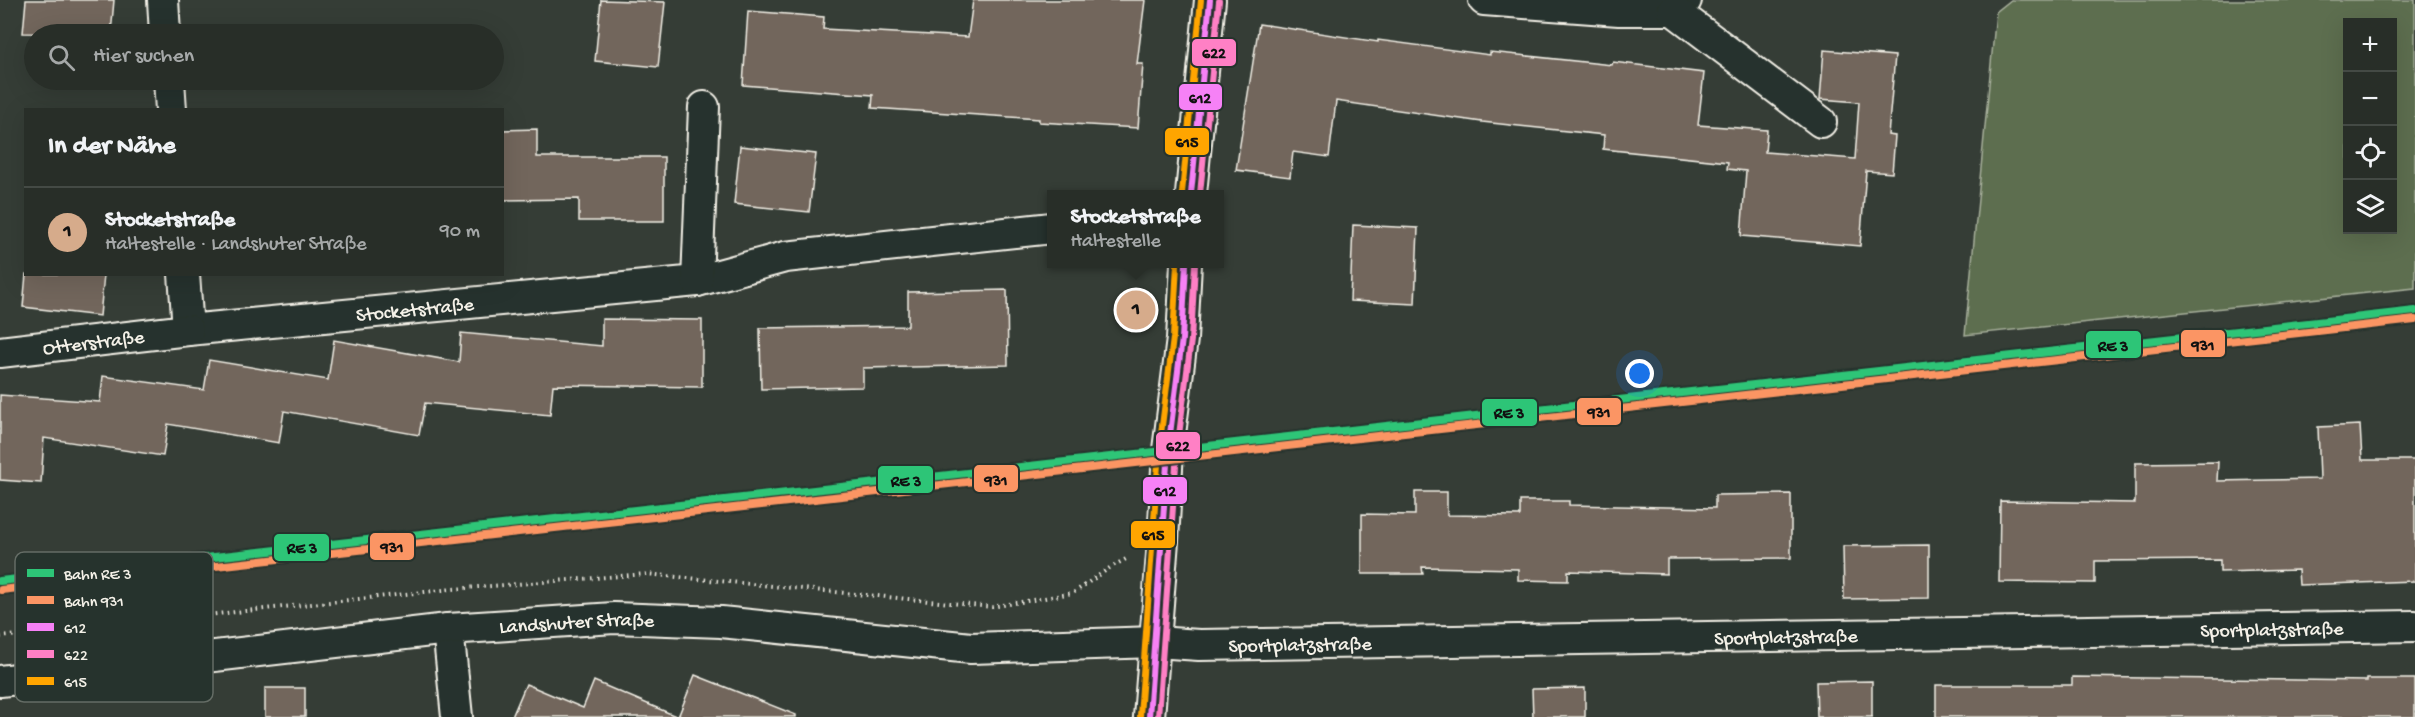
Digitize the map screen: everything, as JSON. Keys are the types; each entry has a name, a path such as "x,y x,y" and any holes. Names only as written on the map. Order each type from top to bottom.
{"street":[{"path":"163,0 164,24"},
{"path":"1191,190 1210,0"},
{"path":"1484,0 1618,10 1680,5 1821,122"},
{"path":"170,90 171,108"},
{"path":"697,281 704,107"},
{"name":"Stocketstraße","path":"188,330 697,281 785,257 1047,229"},
{"path":"1149,717 1168,450 1182,339 1186,268"},
{"path":"184,276 188,330"},
{"name":"Otterstraße","path":"0,352 188,330"},
{"name":"Landshuter Straße","path":"213,656 448,629 614,618 721,622 970,648 1156,642"},
{"name":"Sportplatzstraße","path":"1156,642 1199,645 2415,626"},
{"path":"448,629 457,717"},
{"name":"Landshuter Straße","path":"0,681 15,679"}],"green space":[{"path":"2011,0 2415,0 2415,288 1965,335 1996,12"}],"building":[{"path":"26,0 114,0 112,24 24,24 23,33"},
{"path":"601,0 665,2 658,67 595,61"},
{"path":"973,0 1145,0 1137,64 1143,64 1138,128 872,108 873,95 743,85 748,11 824,17 823,29 968,37"},
{"path":"1259,24 1378,42 1378,40 1490,55 1490,52 1612,65 1613,62 1704,73 1698,125 1767,130 1765,152 1855,159 1859,102 1820,99 1824,50 1895,56 1888,135 1895,136 1892,173 1866,171 1860,246 1741,236 1746,171 1727,169 1728,162 1603,149 1604,135 1482,122 1336,101 1329,157 1293,152 1290,177 1236,170"},
{"path":"537,129 537,157 664,157 664,221 579,221 579,199 504,200 504,130"},
{"path":"740,146 816,154 809,212 734,204"},
{"path":"1353,225 1418,228 1415,304 1350,301"},
{"path":"26,276 104,276 100,316 23,307"},
{"path":"1007,290 1008,365 863,368 863,387 761,389 760,328 908,326 908,292"},
{"path":"602,319 702,320 702,387 553,385 550,415 425,403 419,435 284,411 279,443 168,424 163,456 44,438 41,483 0,480 0,395 100,402 103,376 204,390 209,360 328,380 334,340 459,362 461,333 602,346"},
{"path":"2360,425 2362,460 2415,460 2415,581 2299,585 2298,570 2220,572 2220,560 2095,561 2095,583 1999,582 2000,501 2135,503 2135,463 2218,462 2217,481 2320,479 2318,427"},
{"path":"1415,492 1447,492 1447,515 1520,516 1520,501 1569,501 1569,505 1715,508 1715,495 1791,494 1791,558 1667,559 1667,574 1568,571 1568,581 1518,580 1518,569 1422,567 1423,574 1362,574 1362,514 1415,515"},
{"path":"1929,545 1929,598 1844,599 1843,546"},
{"path":"695,675 796,715 796,717 678,717"},
{"path":"2072,677 2367,681 2367,679 2415,679 2415,717 1936,717 1936,685 2072,685"},
{"path":"594,681 678,717 512,717 526,684 583,708"},
{"path":"1872,681 1872,717 1817,717 1816,682"},
{"path":"265,688 305,688 305,717 265,717"},
{"path":"1585,688 1585,717 1533,717 1532,689"}],"transit line":[{"name":"615","path":"1182,190 1201,0"},
{"name":"612","path":"1191,190 1210,0"},
{"name":"622","path":"1200,190 1219,1"},
{"name":"615","path":"1140,716 1159,450 1173,338 1177,268"},
{"name":"612","path":"1149,717 1168,450 1182,339 1186,268"},
{"name":"622","path":"1158,717 1177,451 1191,340 1195,268"},
{"path":"213,557 2415,311"},
{"path":"0,581 15,579"}],"rail line":[{"name":"931","path":"213,566 2415,320"},
{"name":"931","path":"1,590 15,588"}],"place":[{"name":"Stocketstraße","path":"1136,310"}]}
